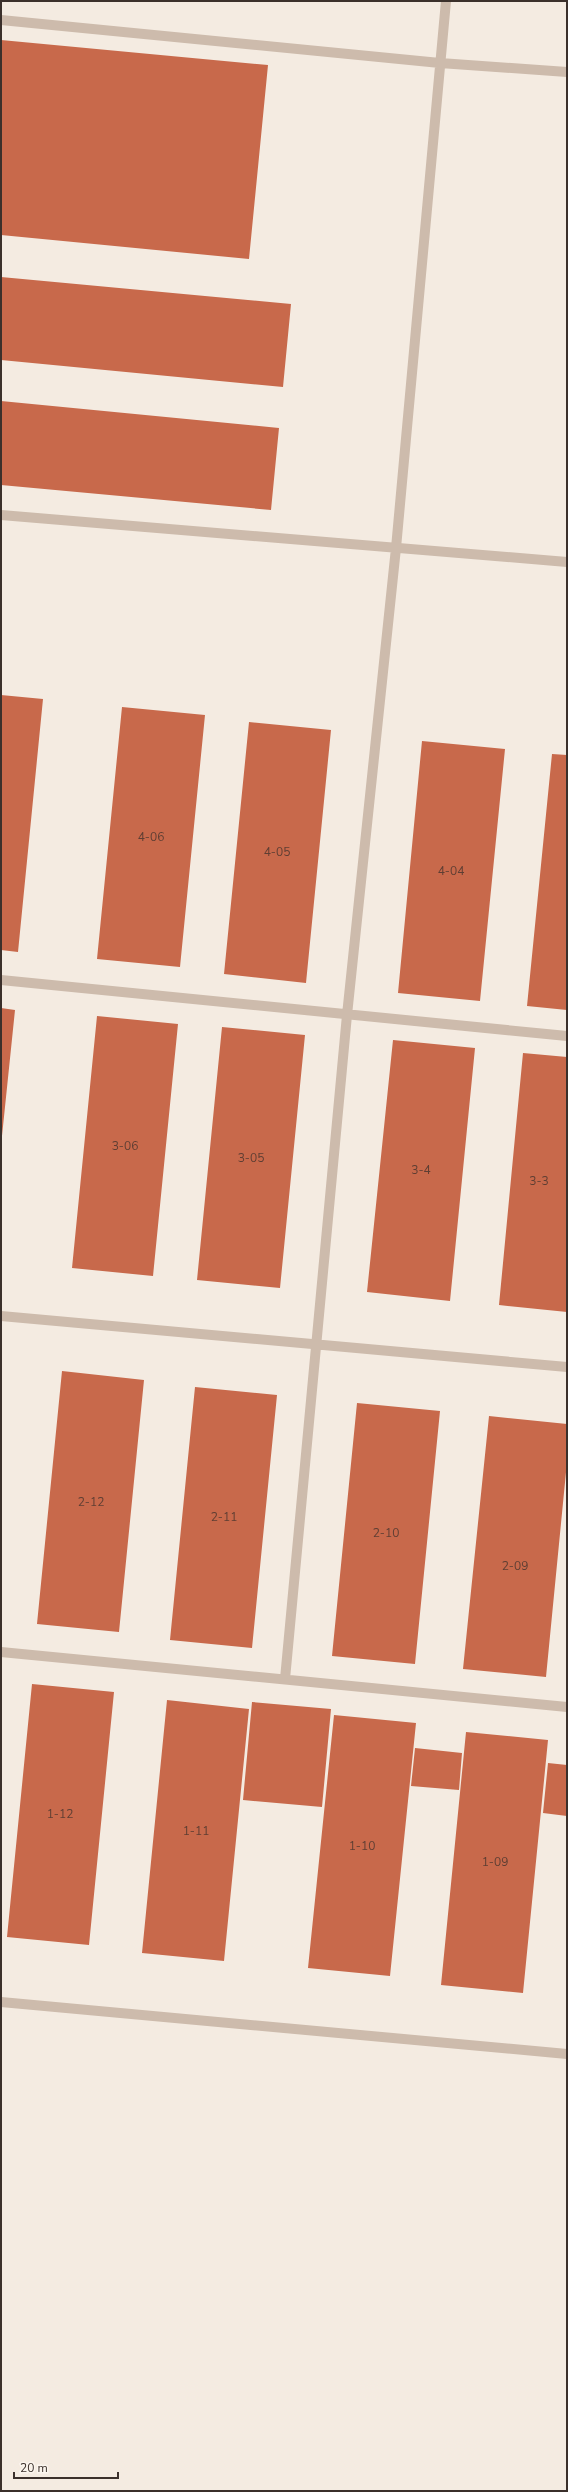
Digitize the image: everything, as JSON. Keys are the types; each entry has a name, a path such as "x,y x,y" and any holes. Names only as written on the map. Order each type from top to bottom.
{"street":[{"path":"284,1679 317,1344 347,1015 396,548 446,1"},
{"path":"1,20 440,63 567,72"},
{"path":"1,516 567,562"},
{"path":"1,980 567,1036"},
{"path":"1,1316 567,1367"},
{"path":"1,1652 567,1707"},
{"path":"1,2002 567,2054"}],"building":[{"path":"1,40 268,65 249,259 1,235"},
{"path":"1,277 291,304 283,387 1,360"},
{"path":"1,401 279,428 271,510 1,485"},
{"path":"1,695 43,699 18,952 1,950"},
{"path":"122,707 205,715 180,967 97,959"},
{"path":"249,722 331,730 306,983 224,974"},
{"path":"422,741 505,749 480,1001 398,993"},
{"path":"552,754 567,755 567,1010 527,1006"},
{"path":"1,1008 15,1010 2,1136 1,1136"},
{"path":"97,1016 178,1024 153,1276 72,1268"},
{"path":"222,1027 305,1035 280,1288 197,1280"},
{"path":"393,1040 475,1048 450,1301 367,1292"},
{"path":"523,1053 567,1057 567,1312 499,1305"},
{"path":"62,1371 144,1380 119,1632 37,1624"},
{"path":"195,1387 277,1395 252,1648 170,1640"},
{"path":"357,1403 440,1411 415,1664 332,1656"},
{"path":"489,1416 567,1424 567,1462 546,1677 463,1669"},
{"path":"32,1684 114,1692 89,1945 7,1937"},
{"path":"167,1700 249,1709 224,1961 142,1953"},
{"path":"252,1702 331,1709 322,1807 243,1800"},
{"path":"334,1715 416,1723 390,1976 308,1968"},
{"path":"466,1732 548,1740 523,1993 441,1985"},
{"path":"415,1748 462,1753 459,1790 411,1786"},
{"path":"548,1763 567,1765 567,1816 543,1813"}]}
